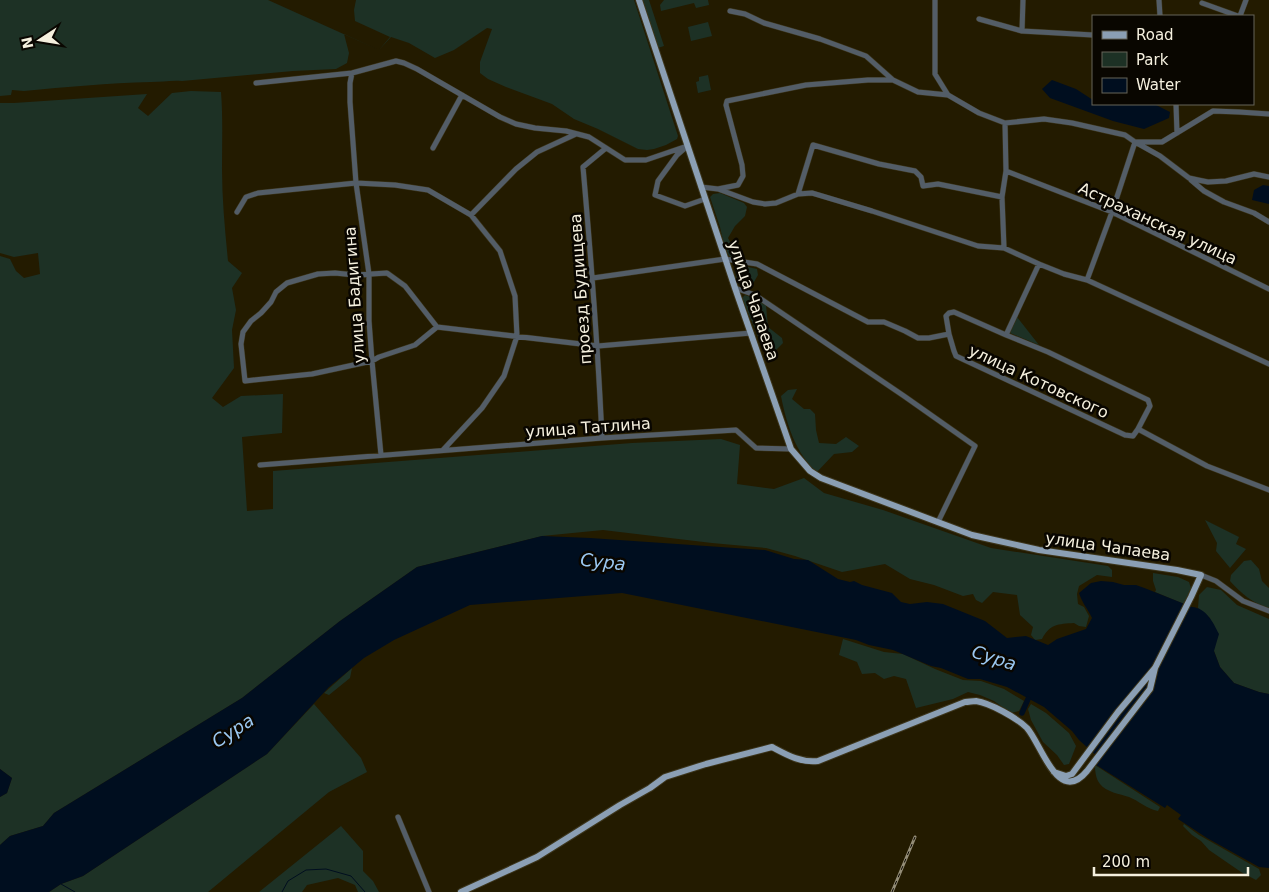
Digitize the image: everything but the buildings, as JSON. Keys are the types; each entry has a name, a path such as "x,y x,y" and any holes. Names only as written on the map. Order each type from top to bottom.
{"main road":[{"name":"улица Чапаева","path":"639,0 734,288 791,449 810,471 821,478 972,535 1039,550 1201,575"},
{"path":"1054,772 1062,776 1072,774 1118,712 1155,668 1201,575"},
{"path":"461,892 537,857 665,777 772,747 802,761 818,761 965,702 974,701 988,704 1024,725 1060,779 1070,782 1078,780 1150,689 1155,668"}],"street":[{"path":"935,0 935,74 948,95"},
{"path":"1022,31 1023,0"},
{"path":"1159,0 1160,15"},
{"path":"1239,15 1246,0"},
{"path":"1202,3 1236,15"},
{"path":"730,11 745,14 764,23 820,39 866,56 893,80 918,92 948,95 979,113 1005,122 1044,119 1072,123 1125,135 1160,156 1204,191 1224,202 1254,213 1269,222"},
{"path":"979,19 1022,31 1092,35"},
{"path":"256,83 352,73 396,60 417,69 500,117 516,124 566,131 590,137 624,160 646,160 687,146"},
{"name":"улица Бадигина","path":"352,73 350,102 356,183 368,274 369,321 381,455"},
{"path":"718,189 738,185 743,176 742,165 726,108 727,101 806,85 893,80"},
{"path":"433,148 462,95"},
{"path":"1176,105 1176,133"},
{"path":"1135,142 1162,142 1213,112 1269,114"},
{"path":"1004,248 1002,197 1006,171 1005,122"},
{"path":"471,215 516,169 537,152 576,134"},
{"path":"1087,280 1135,142"},
{"path":"798,194 813,145 879,164 915,171 921,177 923,186 938,184 1002,197"},
{"path":"687,146 677,155 658,181 655,195 685,206 705,199"},
{"name":"проезд Будищева","path":"602,438 598,346 583,168 606,148"},
{"name":"Астраханская улица","path":"1006,171 1112,212 1269,290"},
{"path":"1189,178 1208,182 1254,174 1269,177"},
{"path":"237,212 246,197 258,193 356,183 395,185 428,190 471,215 500,252 515,296 517,336 504,376 482,408 443,450"},
{"path":"701,187 718,189 753,202 764,204 776,203 798,194 812,194 872,211 978,246 1004,248 1064,274 1087,280 1269,364"},
{"path":"593,278 725,259 757,264 868,322 884,322 918,338 950,334 946,316 954,312 1048,352 1148,400 1150,406 1138,429 1207,466 1269,490"},
{"path":"1006,335 1039,264"},
{"path":"437,326 415,345 372,361 312,374 245,381 241,344 243,332 247,326 271,302 276,292 287,283 318,274 387,273 405,286 437,326 598,346 751,333"},
{"path":"734,288 755,295 975,446 938,522"},
{"name":"улица Котовского","path":"950,334 956,356 1125,435 1133,436 1138,429"},
{"name":"улица Татлина","path":"260,465 602,438 736,430 756,448 791,449"},
{"name":"улица Чапаева","path":"1201,575 1216,582 1243,601 1269,611"},
{"path":"398,817 429,892"}],"green space":[{"path":"0,0 268,0 344,34 349,53 347,63 336,69 182,81 103,84 24,91 12,90 11,95 0,96"},
{"path":"356,0 634,0 678,136 677,139 666,145 654,149 638,149 574,119 552,104 488,79 480,73 480,62 492,29 487,28 454,50 435,58 409,43 391,37 379,50 390,37 355,21 354,10"},
{"path":"642,0 649,0 664,46 658,48"},
{"path":"664,0 708,0 709,5 696,8 694,3 661,11 660,5"},
{"path":"708,22 712,36 691,41 688,27"},
{"path":"708,75 711,90 698,93 696,82 699,81 699,77"},
{"path":"191,91 221,92 222,169 228,261 242,273 232,288 236,310 232,330 234,368 212,398 223,407 241,396 283,394 282,433 242,437 247,511 273,509 273,471 632,443 721,439 740,445 737,484 774,489 804,478 824,493 883,510 991,548 1108,566 1112,570 1112,577 1097,575 1079,586 1077,594 1078,604 1084,607 1089,616 1086,627 1074,623 1059,625 1048,630 1042,639 1035,640 1031,635 1033,627 1020,615 1017,595 993,592 982,603 976,600 973,594 963,596 934,585 910,579 885,564 842,572 766,548 603,530 542,536 417,567 340,621 242,698 54,813 43,826 10,836 0,845 0,797 7,793 12,778 0,769 0,256 10,259 16,271 24,278 40,274 38,253 14,257 0,253 0,103 147,94 138,108 148,116 172,93"},
{"path":"720,193 744,203 747,207 745,216 735,226 728,238 734,249 740,254 736,258 729,256 724,245 710,197 713,194"},
{"path":"739,265 757,269 758,275 751,287 743,285 737,280 735,269"},
{"path":"745,295 766,305 768,327 782,338 783,343 771,355 766,353 760,342 742,298"},
{"path":"1017,317 1039,345 1010,333"},
{"path":"797,389 792,399 804,409 810,409 815,414 819,443 836,444 846,437 859,446 852,452 834,454 817,472 803,457 789,427 783,406 781,396 788,390"},
{"path":"1205,520 1239,537 1236,544 1246,549 1230,568 1216,551 1217,543"},
{"path":"1251,560 1259,569 1262,581 1269,588 1269,608 1248,598 1230,581 1231,575 1244,561"},
{"path":"1153,573 1178,577 1189,582 1191,588 1184,604 1155,592"},
{"path":"1207,587 1221,590 1237,605 1269,619 1269,694 1234,683 1220,667 1214,651 1210,618 1198,608 1199,595"},
{"path":"843,639 884,652 903,654 963,680 981,681 1004,689 1024,701 1019,711 1011,713 994,701 968,692 953,699 916,708 906,679 894,676 884,679 875,673 862,674 857,662 839,655"},
{"path":"352,668 350,678 329,695 324,693"},
{"path":"314,704 361,758 367,772 329,792 208,892 49,892 61,884 83,876 267,754"},
{"path":"1031,704 1046,713 1069,733 1076,746 1069,764 1064,765 1057,755 1043,742 1031,720 1028,709"},
{"path":"1095,765 1160,807 1158,811 1103,787 1097,778"},
{"path":"1184,824 1199,835 1259,869 1261,875 1256,880 1241,872 1209,850 1183,826"},
{"path":"341,826 363,851 363,871 373,881 379,892 358,892 355,885 338,878 307,885 302,892 259,892"}],"water":[{"path":"1052,80 1076,89 1092,99 1092,105 1156,105 1170,112 1169,118 1144,129 1113,121 1050,98 1042,89"},
{"path":"1263,185 1269,186 1269,204 1252,200 1254,190"},
{"name":"Сура","path":"542,536 765,550 794,559 808,560 838,579 854,581 892,593 901,602 910,604 927,602 943,604 985,621 1007,638 1026,636 1048,645 1057,639 1086,629 1092,618 1079,593 1091,583 1101,581 1136,585 1197,608 1208,616 1219,634 1214,651 1220,667 1234,683 1269,694 1269,868 1259,867 1207,838 1178,819 1181,815 1167,805 1165,808 1093,763 1098,757 1072,731 1044,707 1007,687 980,679 968,679 893,650 856,640 622,593 470,605 394,640 364,658 329,687 267,754 83,876 61,884 49,892 0,892 0,845 10,836 43,826 54,813 242,698 340,621 417,567"},
{"path":"0,769 12,778 7,793 0,797"}],"waterway":[{"path":"1022,713 1028,699"},
{"path":"282,892 288,881 306,870 326,869 351,876 365,892"},
{"path":"61,884 75,892"}],"railway":[{"path":"892,892 915,837"}]}
